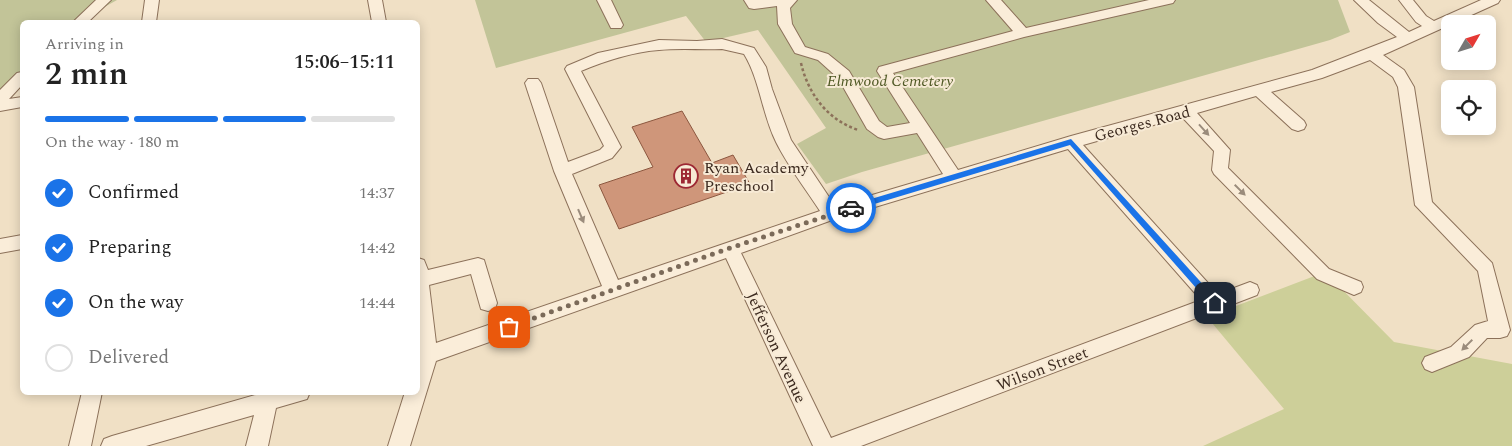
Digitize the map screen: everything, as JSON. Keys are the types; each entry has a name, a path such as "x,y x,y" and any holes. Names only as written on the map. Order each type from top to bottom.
{"street":[{"path":"82,20 104,0"},
{"path":"150,20 152,0"},
{"path":"375,0 379,20"},
{"path":"604,0 616,25"},
{"path":"751,0 754,6 786,0"},
{"path":"790,0 783,7 785,24 800,50 823,57 844,76 873,125 884,133 922,127"},
{"path":"993,0 1023,33"},
{"path":"953,176 884,71 1023,33 1168,0"},
{"path":"1361,0 1382,20 1411,37"},
{"path":"1406,0 1421,20 1433,27"},
{"name":"Georges Road","path":"422,357 832,214 953,176 1317,74 1372,54 1493,0"},
{"path":"562,171 606,154 613,147 572,69 603,56 659,44 697,46 722,44 749,51 759,67 764,89 783,141 832,214"},
{"path":"1372,54 1399,74 1406,86 1424,206 1486,268 1500,330 1486,328 1476,334 1465,349 1432,363"},
{"path":"3,92 20,79"},
{"path":"533,83 550,128 562,171 613,290"},
{"path":"1259,90 1298,126"},
{"path":"0,106 20,102"},
{"path":"1186,111 1222,150 1220,170 1323,274 1354,287"},
{"path":"1071,142 1215,303"},
{"path":"0,246 20,242"},
{"name":"Jefferson Avenue","path":"730,248 824,446"},
{"path":"420,273 478,265 488,302"},
{"name":"Wilson Street","path":"835,446 1250,290"},
{"path":"420,315 422,357 420,371"},
{"path":"80,446 91,395"},
{"path":"112,446 290,395"},
{"path":"399,446 414,395"},
{"path":"257,446 267,402"},
{"path":"170,446 181,427"}],"path":[{"path":"800,50 802,72 818,100 839,123 863,132 884,133"}],"green space":[{"path":"0,0 117,0 92,14 86,20 20,20 20,88 0,109"},
{"name":"Elmwood Cemetery","path":"475,0 1338,0 1350,32 1330,40 862,172 826,184 797,144 826,128 758,30 706,42 686,16 496,68"},
{"path":"1325,272 1394,342 1512,364 1512,446 1203,446 1284,409 1207,317"}],"building":[{"name":"Ryan Academy Preschool","path":"682,111 712,163 733,155 750,184 619,229 599,185 653,167 632,127"}],"way so far":[{"path":"509,327 730,248 851,208"}],"place":[{"name":"Ryan Academy Preschool","path":"686,176"}],"route":[{"path":"851,208 1071,142 1215,303"}]}
